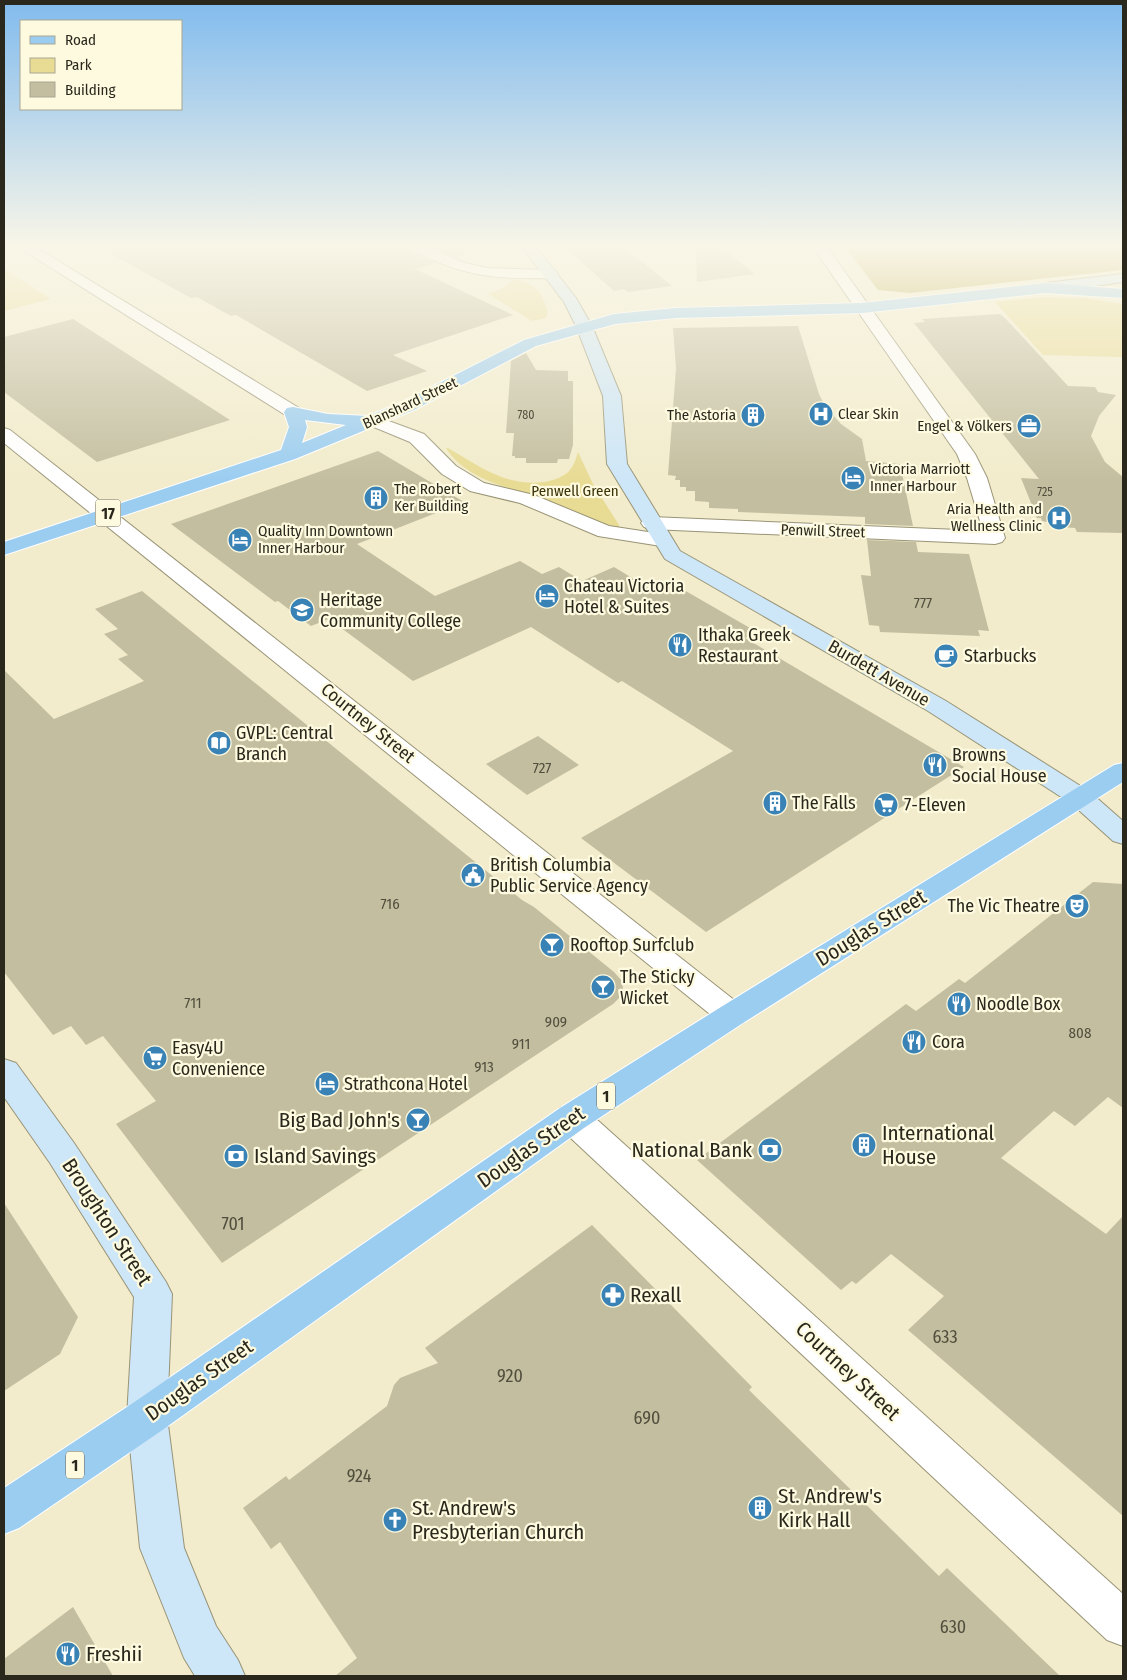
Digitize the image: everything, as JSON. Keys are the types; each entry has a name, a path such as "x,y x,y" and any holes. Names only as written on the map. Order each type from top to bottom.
{"main road":[{"name":"Blanshard Street","path":"4,549 212,478 288,455 376,421 530,344 587,325"},
{"path":"293,412 328,420 376,421"},
{"path":"288,455 298,427 293,412"},
{"name":"Douglas Street","path":"4,1513 146,1417 572,1118 732,1015 1123,771"}],"street":[{"path":"152,325 293,412"},
{"name":"Penwill Street","path":"662,539 995,538 977,478 966,454 874,325"},
{"path":"584,326 612,396 617,464 662,539"},
{"name":"Burdett Avenue","path":"376,421 417,438 449,470 477,487 527,500 605,532 662,539 937,706 1081,798 1123,835"},
{"name":"Courtney Street","path":"4,434 514,838 732,1015"},
{"name":"Broughton Street","path":"4,1072 62,1153 154,1294 146,1417 162,1548 200,1642 222,1676"},
{"name":"Courtney Street","path":"572,1118 1123,1624"}],"green space":[{"path":"1016,325 1123,325 1123,357 1043,355"},
{"name":"Penwell Green","path":"446,448 494,474 531,483 545,482 565,475 573,466 578,452 593,484 619,525 619,529 615,530 554,503 480,477 455,460"}],"building":[{"path":"48,325 83,325 230,420 97,462 4,392 4,337"},
{"path":"254,325 482,325 393,355 427,371 367,391"},
{"path":"916,325 1012,325 1068,386 1095,387 1098,392 1116,395 1099,416 1091,436 1105,462 1123,477 1123,533 1077,532 1075,528 1049,526 1041,518 1037,518 1021,478 1039,479"},
{"path":"798,326 819,394 825,406 841,424 862,439 866,461 900,464 913,526 865,524 865,517 738,512 738,509 709,508 709,502 695,501 695,491 686,491 686,487 680,487 680,480 675,480 676,476 668,475 676,368 673,328"},
{"path":"526,353 536,370 568,371 568,381 573,381 573,445 569,459 558,459 557,463 526,463 526,458 515,458 515,456 512,456 514,433 506,433 511,361"},
{"path":"378,451 464,502 357,544 435,596 520,561 542,574 559,567 582,581 614,567 652,590 670,582 757,632 745,638 964,767 706,932 581,838 733,751 622,681 618,683 531,627 413,681 329,619 311,626 278,601 275,602 171,524"},
{"path":"867,540 916,542 918,552 969,554 989,631 978,630 980,636 880,632 879,626 869,625 861,575 871,576"},
{"path":"142,591 522,900 534,907 614,972 621,980 623,988 620,997 613,1004 222,1263 116,1124 156,1101 103,1036 86,1045 71,1026 53,1035 4,972 4,670 54,719 144,681 118,659 128,655 104,634 118,629 95,609"},
{"path":"538,736 579,765 527,795 486,764"},
{"path":"1093,882 1123,884 1123,1108 1108,1097 1075,1126 1054,1111 1001,1158 1106,1234 1123,1216 1123,1516 908,1330 944,1296 891,1254 856,1284 852,1281 841,1290 697,1160 906,1004 916,1011 959,979 965,983"},
{"path":"4,1203 78,1317 60,1354 4,1391"},
{"path":"592,1225 752,1387 749,1390 939,1576 947,1568 1060,1676 335,1676 357,1658 280,1542 271,1549 243,1508 286,1476 289,1480 387,1406 394,1385 400,1378 438,1363 425,1348"},
{"path":"73,1607 113,1676 4,1676 4,1659"}],"place":[{"name":"Clear Skin","path":"821,414"},
{"name":"The Astoria","path":"753,415"},
{"name":"Engel & Völkers","path":"1029,426"},
{"name":"Victoria Marriott Inner Harbour","path":"853,478"},
{"name":"The Robert Ker Building","path":"376,498"},
{"name":"Aria Health and Wellness Clinic","path":"1059,518"},
{"name":"Quality Inn Downtown Inner Harbour","path":"240,540"},
{"name":"Chateau Victoria Hotel & Suites","path":"547,596"},
{"name":"Heritage Community College","path":"302,610"},
{"name":"Ithaka Greek Restaurant","path":"680,645"},
{"name":"Starbucks","path":"946,656"},
{"name":"GVPL: Central Branch","path":"219,743"},
{"name":"Browns Social House","path":"935,765"},
{"name":"The Falls","path":"775,803"},
{"name":"7-Eleven","path":"886,805"},
{"name":"British Columbia Public Service Agency","path":"473,875"},
{"name":"The Vic Theatre","path":"1077,906"},
{"name":"Rooftop Surfclub","path":"552,945"},
{"name":"The Sticky Wicket","path":"603,987"},
{"name":"Noodle Box","path":"959,1004"},
{"name":"Cora","path":"914,1042"},
{"name":"Easy4U Convenience","path":"155,1058"},
{"name":"Strathcona Hotel","path":"327,1084"},
{"name":"Big Bad John's","path":"418,1120"},
{"name":"International House","path":"864,1145"},
{"name":"National Bank","path":"770,1150"},
{"name":"Island Savings","path":"236,1156"},
{"name":"Rexall","path":"613,1295"},
{"name":"St. Andrew's Kirk Hall","path":"760,1508"},
{"name":"St. Andrew's Presbyterian Church","path":"395,1520"},
{"name":"Freshii","path":"68,1654"}]}
